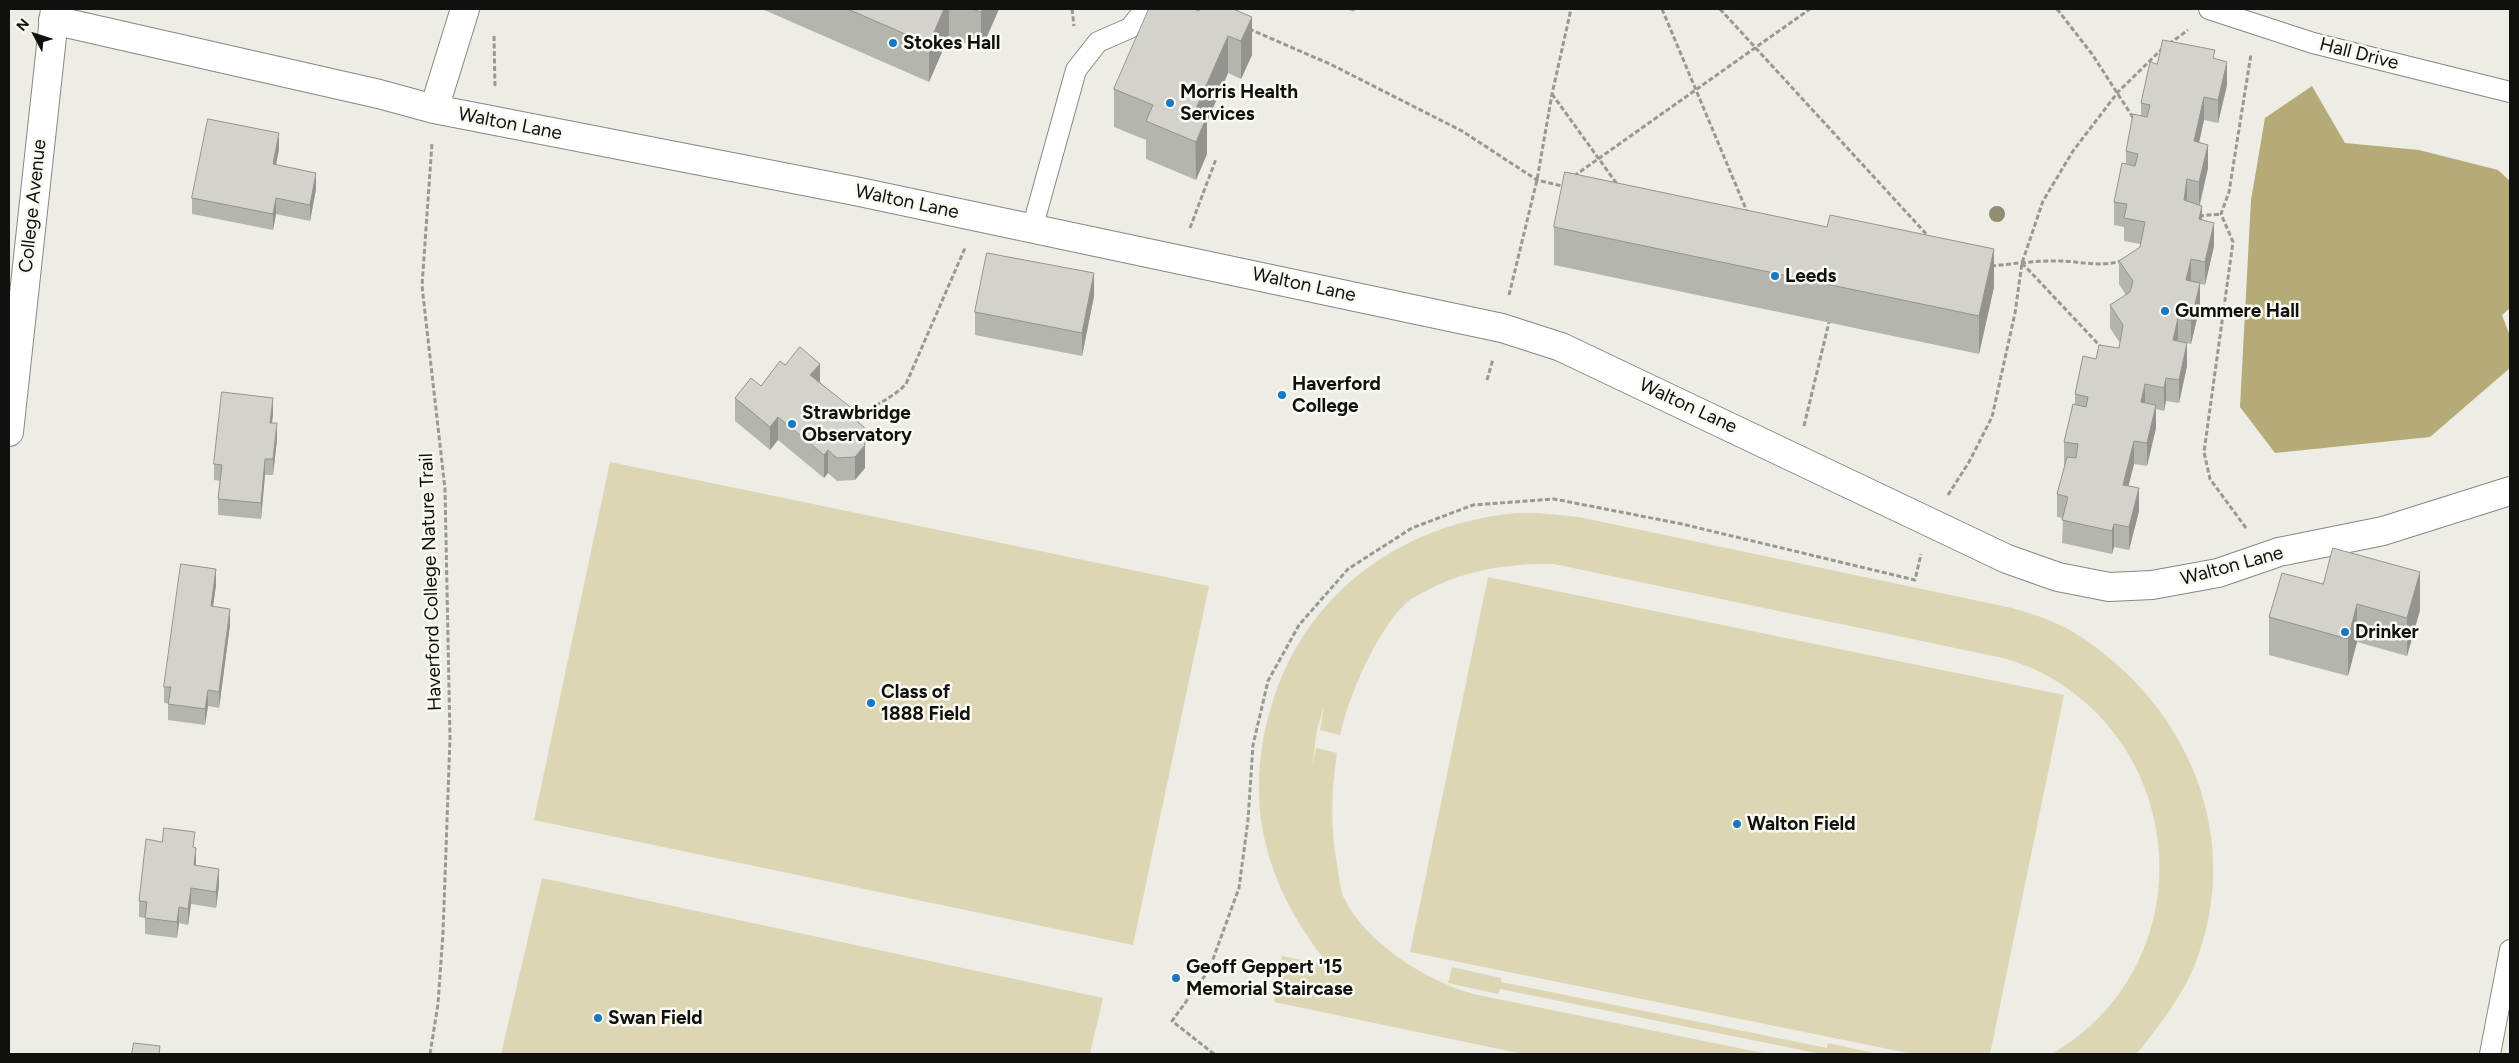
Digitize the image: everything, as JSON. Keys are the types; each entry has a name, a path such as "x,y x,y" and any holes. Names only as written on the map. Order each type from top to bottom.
{"street":[{"path":"434,109 465,9"},
{"name":"Walton Lane","path":"54,14 434,109 855,190 1502,328 1561,346 2007,559 2058,577 2109,587 2152,585 2218,573 2279,552 2383,531 2510,491"},
{"name":"College Avenue","path":"9,432 54,14"}],"lane":[{"path":"1032,229 1076,70 1098,42 1130,28 1145,9"},
{"name":"Hall Drive","path":"2212,10 2313,43 2510,92"},
{"path":"2490,1054 2510,950"}],"path":[{"path":"1487,380 1502,328 1538,180 1552,94 1570,9"},
{"path":"1662,9 1750,220"},
{"path":"1720,9 1933,242"},
{"path":"1562,186 1598,158 1810,9"},
{"path":"2057,9 2092,54 2137,124"},
{"path":"1944,502 1970,462 1992,417 2016,313 2022,263 2043,201 2073,151 2118,92 2156,53 2212,10"},
{"path":"2250,534 2210,479 2204,452 2233,242 2221,214 2228,192 2255,24"},
{"path":"488,119 496,80 493,27"},
{"path":"1248,28 1330,64 1462,131 1538,180 1572,188"},
{"path":"1552,94 1619,188"},
{"name":"Haverford College Nature Trail","path":"430,1054 438,1004 443,933 450,738 445,489 422,286 434,109"},
{"path":"1178,259 1216,159"},
{"path":"2194,216 2221,214"},
{"path":"852,424 866,411 896,395 906,384 972,232 976,217"},
{"path":"1986,267 2054,261 2081,265 2114,263 2129,258"},
{"path":"2022,263 2103,350"},
{"path":"1510,293 1519,297"},
{"path":"1802,434 1829,322"},
{"path":"1214,1054 1172,1021 1209,970 1239,888 1248,820 1253,745 1268,681 1299,625 1348,569 1412,528 1473,504 1554,499 1682,524 1915,580 1922,552"}],"shaded area":[{"path":"2312,86 2345,143 2419,150 2498,170 2510,181 2510,308 2502,315 2510,336 2510,368 2430,437 2275,453 2240,407 2251,200 2265,118"},
{"name":"Class of 1888 Field","path":"610,462 1209,586 1133,945 534,820"},
{"path":"1516,513 1579,517 2012,608 2039,616 2066,628 2079,635 2115,663 2145,693 2170,726 2189,762 2204,800 2212,839 2213,880 2208,921 2196,962 2178,997 2139,1051 2136,1054 2052,1054 2101,1016 2135,969 2154,916 2160,861 2151,806 2128,754 2092,709 2042,673 2003,658 1554,564 1520,565 1469,573 1437,585 1412,599 1395,615 1374,647 1357,683 1340,735 1320,730 1324,706 1317,729 1312,769 1316,748 1337,753 1333,783 1333,826 1335,855 1343,896 1353,913 1381,944 1417,969 1455,988 1473,994 1768,1054 1523,1054 1274,1002 1282,956 1330,966 1317,950 1285,898 1270,860 1261,820 1259,776 1262,747 1272,704 1288,664 1308,628 1334,597 1364,571 1398,549 1435,532 1474,520"},
{"name":"Walton Field","path":"1488,577 2064,695 1990,1054 1913,1054 1410,952"},
{"path":"542,878 1103,998 1090,1054 501,1054"},
{"path":"1452,967 1501,978 1501,982 1827,1048 1828,1043 1878,1054 1821,1054 1500,989 1498,994 1448,983"}],"building":[{"path":"848,9 944,9 929,44"},
{"path":"1149,9 1194,9 1199,11 1200,9 1233,9 1252,17 1241,41 1228,36 1195,111 1207,116 1196,142 1146,121 1153,105 1114,89"},
{"name":"Gummere Hall","path":"2163,40 2215,50 2213,58 2227,62 2218,100 2204,97 2194,141 2208,145 2199,182 2187,179 2184,200 2202,206 2199,219 2214,223 2205,262 2191,259 2186,280 2200,283 2191,321 2178,318 2173,340 2187,343 2179,380 2166,378 2164,388 2145,384 2141,402 2156,405 2147,443 2134,441 2123,485 2139,488 2129,527 2114,524 2112,531 2062,520 2068,497 2057,494 2067,457 2076,458 2078,444 2064,442 2073,404 2086,407 2088,397 2075,394 2083,356 2096,359 2099,345 2119,348 2123,325 2110,305 2130,292 2133,281 2119,261 2140,247 2145,222 2124,218 2127,204 2114,202 2122,163 2135,166 2138,154 2126,151 2133,114 2147,117 2150,105 2141,103 2150,62 2157,64"},
{"path":"208,119 279,133 273,164 316,173 310,205 276,198 273,214 192,198"},
{"path":"1565,172 1827,227 1830,215 1994,249 1979,316 1554,227"},
{"path":"987,253 1094,273 1082,333 975,312"},
{"path":"800,347 820,364 810,375 859,414 854,419 864,427 865,445 855,457 837,458 828,450 824,455 778,417 770,427 735,398 751,378 761,386 780,361 785,365"},
{"path":"222,392 273,398 270,423 277,423 273,459 265,459 261,503 218,499 222,465 214,464"},
{"path":"2333,548 2420,572 2407,618 2357,604 2348,639 2269,617 2282,573 2323,584"},
{"path":"181,564 216,569 211,606 230,609 219,692 208,690 205,709 168,704 171,687 164,687"},
{"path":"164,828 195,832 193,847 196,848 194,865 219,869 216,892 191,888 188,909 179,907 177,922 145,918 147,902 139,901 146,839 162,842"},
{"path":"134,1043 160,1046 159,1054 132,1054"}],"place":[{"name":"Stokes Hall","path":"893,43"},
{"name":"Morris Health Services","path":"1170,103"},
{"name":"Leeds","path":"1775,276"},
{"name":"Gummere Hall","path":"2165,311"},
{"name":"Haverford College","path":"1282,395"},
{"name":"Strawbridge Observatory","path":"792,424"},
{"name":"Drinker","path":"2345,632"},
{"name":"Class of 1888 Field","path":"871,703"},
{"name":"Walton Field","path":"1737,824"},
{"name":"Geoff Geppert '15 Memorial Staircase","path":"1176,978"},
{"name":"Swan Field","path":"598,1018"}]}
